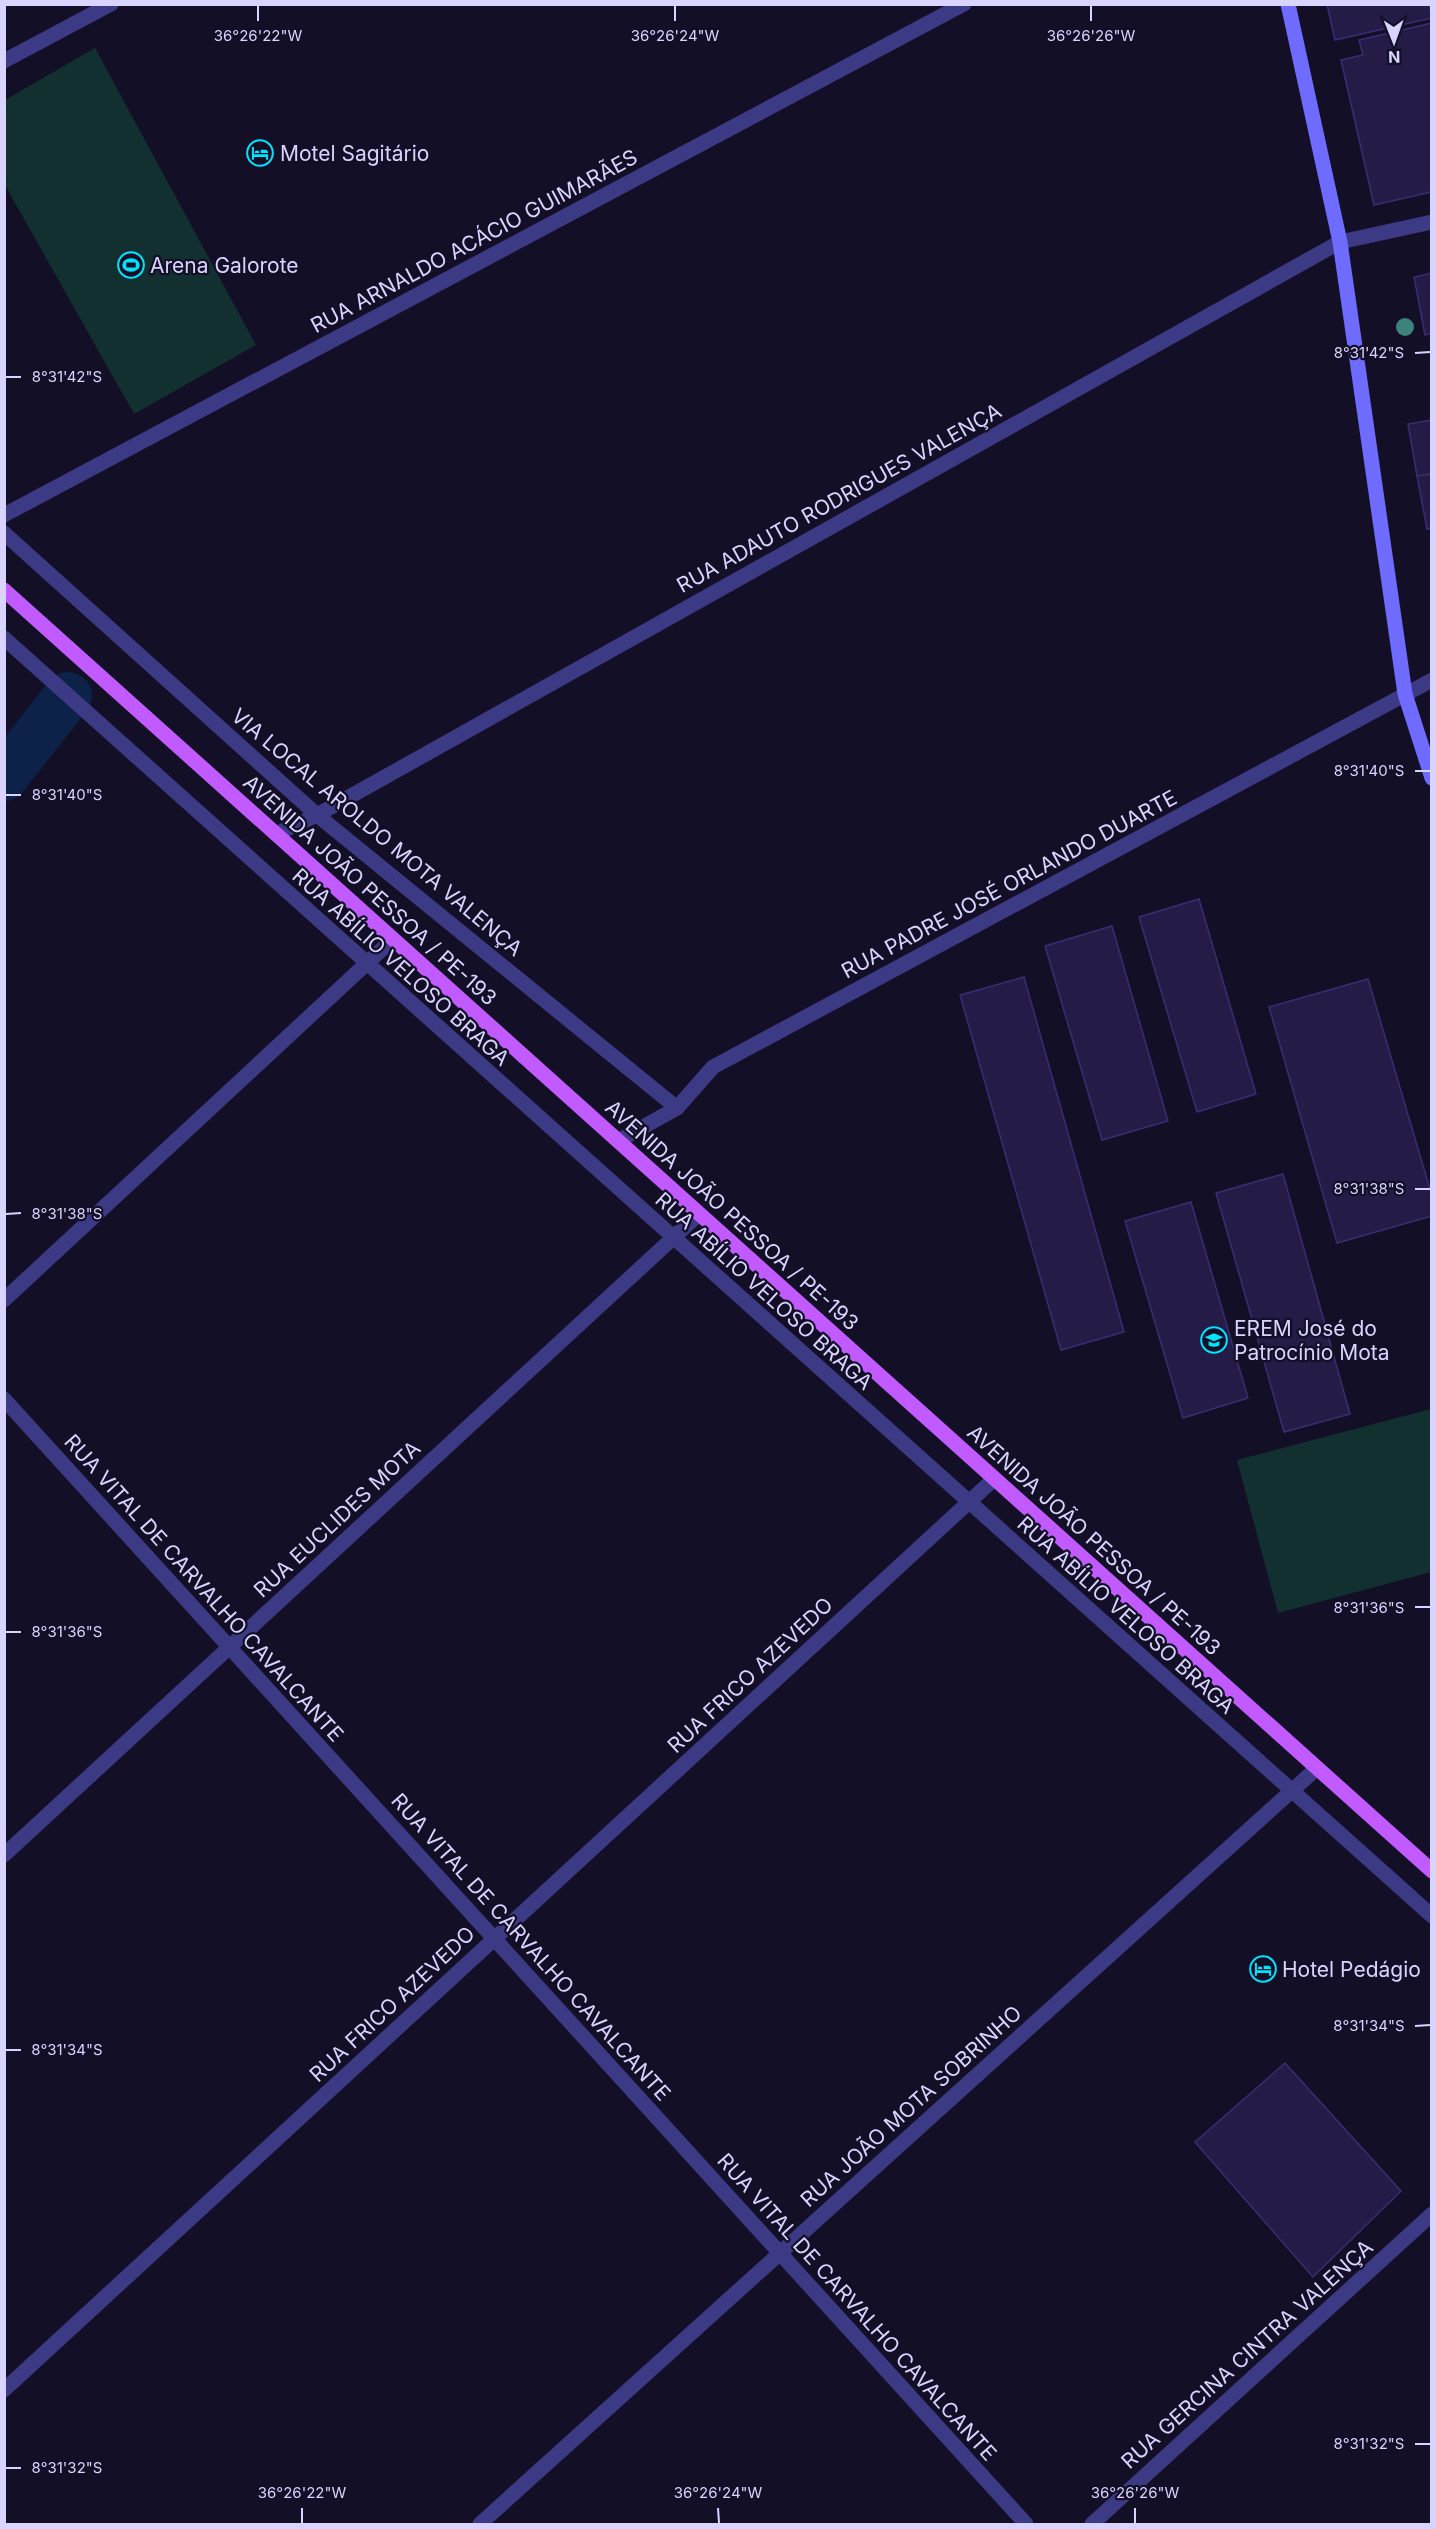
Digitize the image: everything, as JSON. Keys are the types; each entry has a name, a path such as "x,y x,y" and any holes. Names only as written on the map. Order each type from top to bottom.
{"main road":[{"name":"AVENIDA JOÃO PESSOA / PE-193","path":"4,590 1431,1871"}],"street":[{"path":"4,61 111,4"},
{"name":"RUA ARNALDO ACÁCIO GUIMARÃES","path":"4,515 964,4"},
{"path":"1288,4 1340,242 1405,694 1431,778"},
{"name":"RUA ADAUTO RODRIGUES VALENÇA","path":"276,834 317,815 1340,242 1431,222"},
{"name":"VIA LOCAL AROLDO MOTA VALENÇA","path":"4,533 317,815 676,1108"},
{"name":"RUA ABÍLIO VELOSO BRAGA","path":"4,638 1431,1916"},
{"name":"RUA PADRE JOSÉ ORLANDO DUARTE","path":"618,1141 676,1108 713,1067 1431,680"},
{"path":"4,1300 393,939"},
{"name":"RUA EUCLIDES MOTA","path":"4,1855 699,1214"},
{"name":"RUA VITAL DE CARVALHO CAVALCANTE","path":"4,1398 1026,2524"},
{"name":"RUA FRICO AZEVEDO","path":"4,2390 994,1479"},
{"name":"RUA JOÃO MOTA SOBRINHO","path":"480,2524 1317,1768"},
{"name":"RUA GERCINA CINTRA VALENÇA","path":"1092,2524 1431,2214"}],"green space":[{"name":"Arena Galorote","path":"95,48 256,345 134,414 5,185 5,100"},
{"path":"1431,1409 1431,1572 1278,1613 1237,1460"}],"building":[{"path":"1327,4 1429,4 1432,18 1335,40"},
{"path":"1432,23 1432,192 1374,205 1341,60 1363,55 1359,40"},
{"path":"1432,273 1432,333 1425,335 1414,277"},
{"path":"1432,420 1432,474 1417,476 1408,424"},
{"path":"1432,474 1432,528 1427,529 1417,476"},
{"path":"1199,899 1256,1094 1197,1112 1139,917"},
{"path":"1112,926 1168,1121 1102,1140 1045,946"},
{"path":"1024,977 1124,1332 1061,1350 960,995"},
{"path":"1368,979 1432,1196 1432,1216 1337,1243 1269,1007"},
{"path":"1283,1174 1350,1414 1284,1432 1216,1193"},
{"path":"1191,1202 1248,1398 1183,1418 1125,1221"},
{"path":"1285,2063 1401,2191 1313,2277 1195,2142"}],"waterway":[{"path":"4,777 68,696"}],"place":[{"name":"Motel Sagitário","path":"260,153"},
{"name":"Arena Galorote","path":"131,265"},
{"name":"EREM José do Patrocínio Mota","path":"1214,1340"},
{"name":"Hotel Pedágio","path":"1263,1969"}]}
